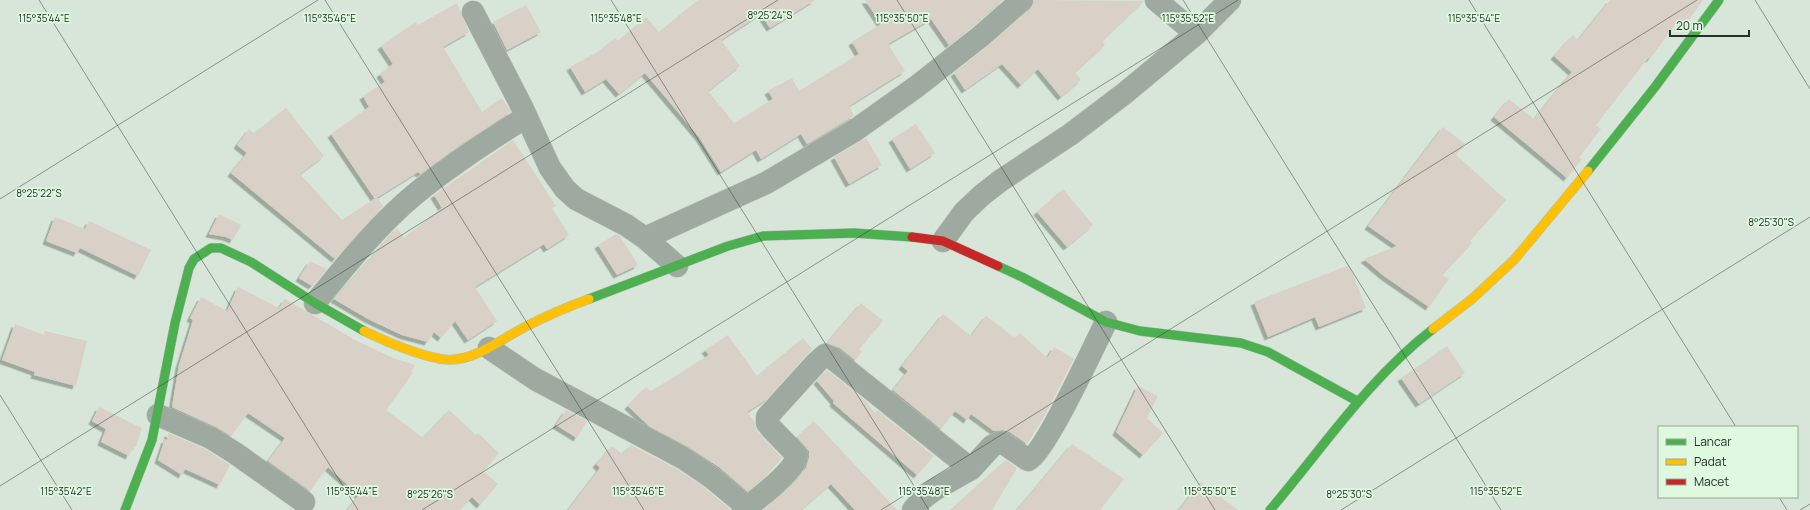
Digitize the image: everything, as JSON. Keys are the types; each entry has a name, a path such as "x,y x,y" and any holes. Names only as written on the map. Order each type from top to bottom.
{"street":[{"path":"645,238 766,184 841,139 916,86 981,36 1022,0"},
{"path":"1156,0 1196,34"},
{"path":"943,241 964,212 982,195 1000,181 1072,134 1125,93 1196,34 1230,0"},
{"path":"1270,510 1295,481 1357,401 1413,344 1472,298 1514,260 1566,199 1655,87 1720,0"},
{"path":"473,12 550,168 565,189 576,199 645,238 677,266"},
{"path":"315,303 350,259 412,196 437,177 526,117"},
{"path":"125,510 152,440 183,289 194,259 202,252 210,248 221,248 251,262 315,303 362,330 398,347 442,359 462,358 489,348 524,327 563,309 728,246 762,236 854,233 943,241 1022,277 1106,322 1140,331 1241,343 1268,352 1357,401"},
{"path":"913,510 921,500 934,490 971,468 992,446 998,443 1003,443 1028,460 1033,458 1048,437 1106,322"},
{"path":"489,348 535,380 683,458 711,477 747,509 773,486 796,463 797,459 794,451 767,423 767,416 825,355 832,358 971,468"},
{"path":"158,415 211,438 235,452 304,502"}],"building":[{"path":"698,0 815,0 770,28 761,14 721,40 740,66 708,91 734,123 773,99 768,91 792,78 799,91 859,54 852,42 881,24 865,0 1003,0 949,45 931,19 888,44 905,71 849,106 854,116 807,144 801,134 761,159 756,150 721,172 699,137 645,73 619,94 606,79 585,92 570,67 599,51 615,38 618,41 646,17 659,32"},
{"path":"1034,0 1144,1 1102,41 1105,45 1075,72 1081,80 1061,97 1038,69 1021,85 1002,64 965,90 954,73 1030,9"},
{"path":"1610,0 1703,0 1686,24 1679,19 1650,59 1648,58 1596,125 1601,129 1579,157 1582,159 1567,178 1494,117 1509,99 1534,119 1572,72 1554,56 1573,35 1578,40"},
{"path":"457,3 469,32 443,47 482,112 502,98 511,112 420,174 418,172 375,199 331,134 369,107 363,96 385,82 380,74 393,64 381,46 416,22 418,25"},
{"path":"526,5 541,32 507,50 493,22"},
{"path":"286,108 324,156 300,174 342,220 377,197 383,206 335,259 231,173 247,153 237,145 249,129 254,133"},
{"path":"916,124 935,153 910,169 892,139"},
{"path":"1443,127 1465,144 1456,155 1506,200 1470,241 1472,243 1442,275 1449,279 1429,307 1384,276 1364,259 1397,246 1368,226"},
{"path":"866,138 882,165 849,184 834,157"},
{"path":"513,140 556,206 552,208 569,235 547,249 544,244 475,287 497,321 468,340 455,321 441,338 434,332 428,342 402,335 368,319 334,299 397,228 404,238 442,208 434,195"},
{"path":"1063,189 1093,225 1067,247 1037,212"},
{"path":"219,214 241,225 233,240 226,237 209,234"},
{"path":"55,217 85,229 89,221 151,250 138,276 80,248 77,253 46,241"},
{"path":"616,234 620,236 638,265 617,275 598,245"},
{"path":"310,261 327,269 312,286 299,278"},
{"path":"1349,265 1366,308 1319,327 1315,317 1268,337 1254,302"},
{"path":"238,287 279,308 285,299 357,341 393,358 415,365 411,372 413,373 386,410 423,438 449,410 476,435 478,433 499,453 483,471 498,484 480,505 472,497 459,510 347,510 359,495 328,467 310,491 268,461 285,438 248,413 231,436 216,427 172,407 179,365 193,320 190,318 201,297 227,311"},
{"path":"861,303 883,321 859,349 862,352 855,360 840,348 827,343"},
{"path":"943,314 971,336 986,316 1015,338 1020,333 1047,358 1054,347 1074,359 1046,413 1027,444 1010,432 1003,430 994,431 971,414 967,420 955,411 941,429 893,390 908,371 902,366"},
{"path":"15,324 44,335 45,331 87,341 76,386 34,375 35,372 2,360"},
{"path":"728,335 757,376 803,338 812,349 767,399 747,412 754,421 757,431 782,458 766,475 747,491 719,467 690,448 649,426 628,406 646,387 651,391 709,355 705,350"},
{"path":"1447,346 1465,373 1419,404 1401,378"},
{"path":"827,370 865,400 875,413 877,410 934,456 917,475 833,403 834,401 817,381"},
{"path":"1138,386 1158,396 1147,418 1163,433 1143,455 1116,432"},
{"path":"99,407 142,428 136,447 134,446 129,456 101,442 106,429 92,421"},
{"path":"566,410 587,421 577,438 556,425"},
{"path":"814,421 897,510 855,510 831,484 801,510 764,510 792,485 806,468 809,458 809,451 797,437"},
{"path":"168,433 205,449 230,465 220,485 185,469 182,475 158,460 165,439 167,440"},
{"path":"1072,444 1124,479 1100,510 1017,510"},
{"path":"631,445 677,469 704,487 731,510 568,510 600,468 596,464 612,446 622,454"},
{"path":"1006,460 1017,468 992,510 950,510"},
{"path":"1200,482 1238,510 1179,510"}],"traffic: fast":[{"path":"1588,171 1655,87 1719,0"},
{"path":"589,299 728,246 763,236 854,233 912,237"},
{"path":"125,510 152,440 175,323 189,268 194,259 211,248 221,248 251,262 315,303 364,331"},
{"path":"998,266 1022,277 1106,322 1140,331 1241,343 1268,352 1357,401"},
{"path":"1270,510 1367,392 1388,370 1433,329"}],"traffic: slow":[{"path":"1433,329 1472,299 1514,260 1588,171"},
{"path":"364,331 411,351 431,357 452,360 464,358 485,350 515,332 541,319 589,299"}],"traffic: jam":[{"path":"912,237 943,241 998,266"}]}
